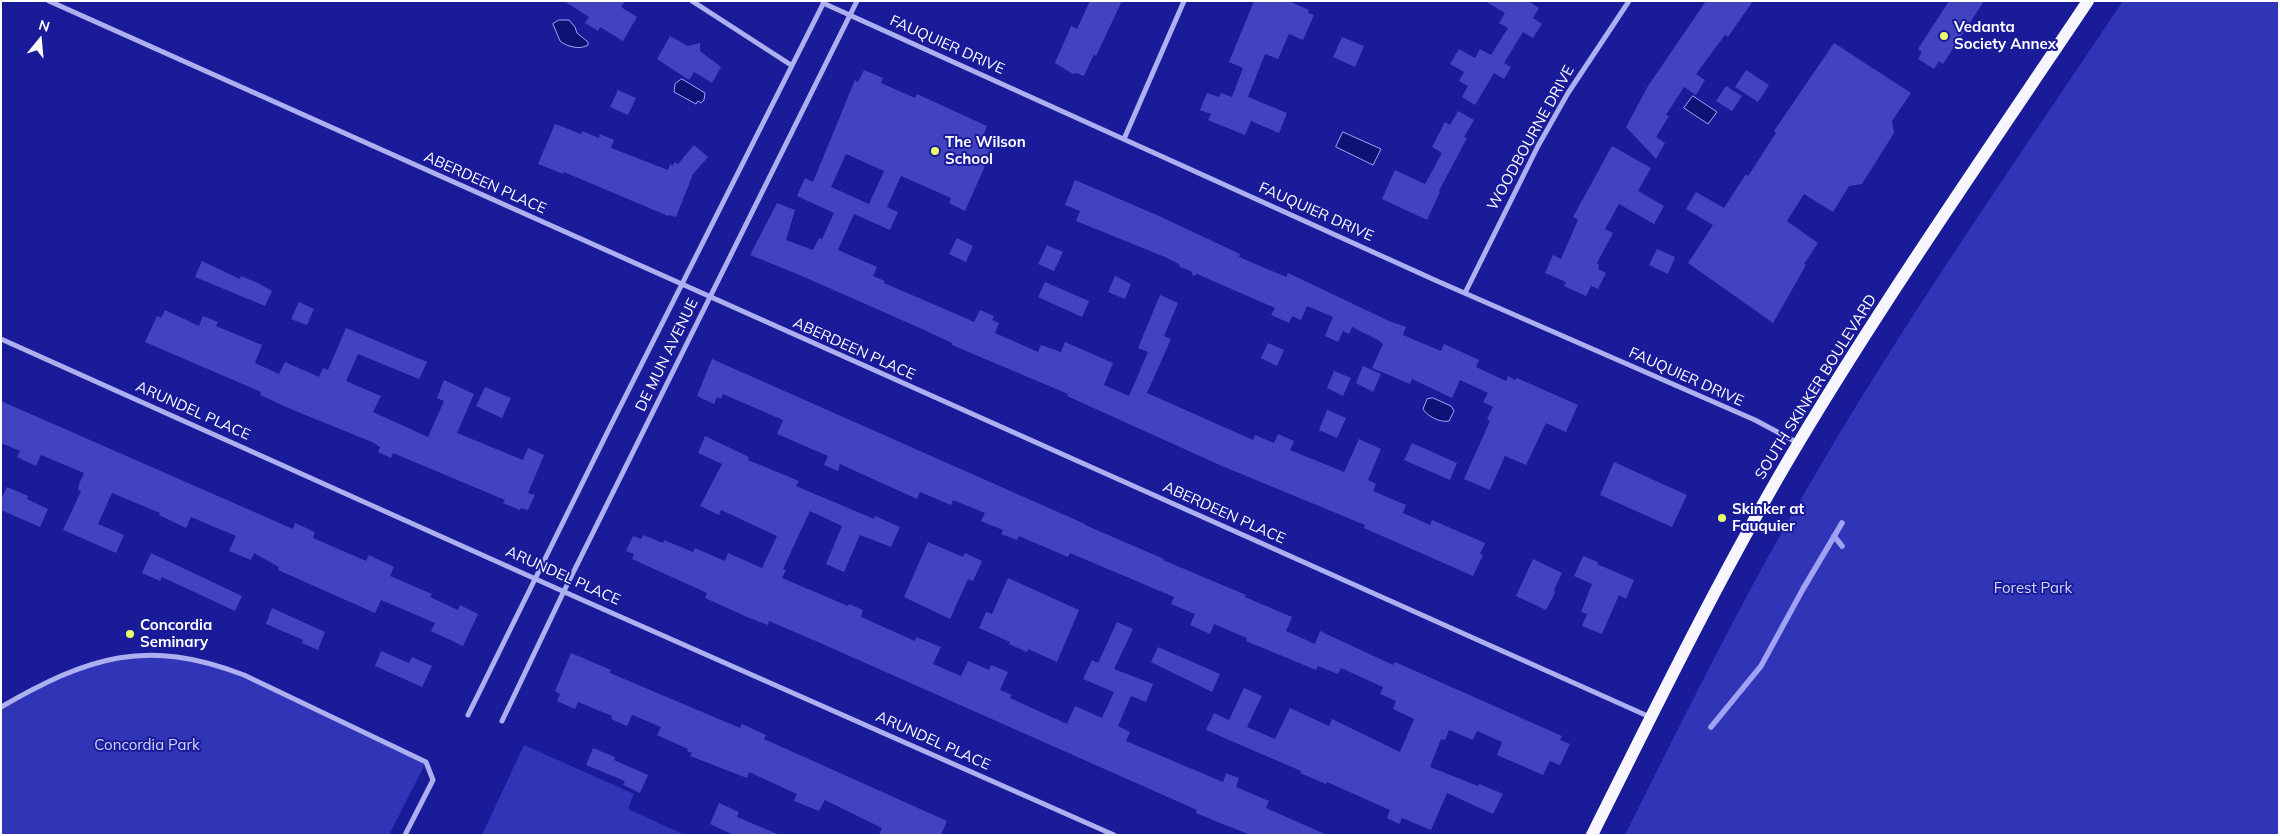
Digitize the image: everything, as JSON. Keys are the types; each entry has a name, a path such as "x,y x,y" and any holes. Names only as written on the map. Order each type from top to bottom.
{"main road":[{"name":"SOUTH SKINKER BOULEVARD","path":"1592,835 1722,579 1799,443 1874,323 2088,1"}],"street":[{"name":"ABERDEEN PLACE","path":"49,1 709,298 1651,717"},
{"path":"692,1 791,65"},
{"name":"DE MUN AVENUE","path":"502,721 564,591 857,1"},
{"path":"1124,139 1184,1"},
{"name":"WOODBOURNE DRIVE","path":"1464,293 1538,146 1568,93 1629,1"},
{"name":"DE MUN AVENUE","path":"468,715 823,2"},
{"name":"FAUQUIER DRIVE","path":"823,2 1464,293 1754,420 1799,443"},
{"name":"ARUNDEL PLACE","path":"1,339 1114,835"},
{"path":"1,707 67,672 112,658 156,654 192,659 219,666 244,675 413,753 426,762 432,780 405,835"}],"green space":[{"name":"Forest Park","path":"2123,1 2279,1 2279,835 1625,835 1767,558 1819,468 1929,291"},
{"name":"Concordia Park","path":"156,654 219,666 426,762 389,835 1,835 1,707 31,689 112,658"},
{"path":"524,745 634,794 628,809 685,835 482,835"}],"shaded area":[{"path":"559,20 569,20 577,33 588,42 588,45 585,47 574,47 560,41 553,24"},
{"path":"682,79 705,93 704,100 701,103 698,101 696,104 674,92 675,84"},
{"path":"1693,96 1717,112 1708,124 1684,108"},
{"path":"1343,132 1381,149 1373,165 1336,147"},
{"path":"1433,398 1451,406 1454,411 1449,421 1434,418 1423,409 1427,399"}],"building":[{"path":"564,1 625,1 621,7 637,17 623,41 600,27 598,31 585,23 589,17"},
{"path":"1090,1 1122,1 1096,56 1094,54 1084,76 1076,73 1073,74 1055,63 1071,26 1077,29"},
{"path":"1254,1 1289,1 1309,10 1308,13 1314,15 1303,40 1289,34 1278,59 1265,54 1248,97 1287,113 1279,133 1251,121 1245,135 1208,120 1211,114 1200,110 1207,93 1219,97 1221,93 1232,97 1243,68 1229,62"},
{"path":"1485,1 1528,1 1539,8 1533,18 1542,24 1533,38 1523,32 1504,63 1511,67 1504,79 1494,73 1475,105 1462,97 1468,86 1459,81 1464,72 1450,64 1459,49 1475,58 1480,49 1491,55 1508,28 1499,23 1505,13"},
{"path":"1706,1 1753,1 1728,37 1725,35 1696,74 1705,80 1696,95 1684,87 1666,115 1669,116 1656,137 1665,143 1656,159 1626,127 1648,86"},
{"name":"Vedanta Society Annex","path":"1949,1 1984,1 1943,64 1939,61 1934,69 1918,59 1922,52 1918,49"},
{"path":"670,36 688,46 700,43 700,51 721,67 712,83 694,72 689,80 657,59"},
{"path":"1342,37 1364,46 1355,67 1333,57"},
{"path":"1834,43 1911,93 1892,121 1894,133 1862,184 1849,186 1833,212 1804,194 1787,221 1818,243 1804,264 1806,265 1773,323 1688,263 1713,225 1686,209 1696,192 1724,208 1746,174 1748,176 1776,133 1774,131"},
{"path":"864,70 883,78 881,83 915,98 917,94 987,126 982,138 991,142 988,149 992,150 965,211 949,203 951,198 901,176 887,207 898,212 890,230 854,214 838,250 877,267 873,276 885,281 884,283 974,322 980,310 994,316 992,320 999,323 995,333 1038,352 1041,345 1061,352 1065,342 1113,363 1104,385 1129,396 1148,352 1138,348 1160,295 1178,303 1164,336 1171,339 1147,393 1253,440 1255,435 1274,443 1278,434 1294,441 1290,450 1344,472 1359,439 1381,449 1368,480 1376,484 1373,491 1406,505 1403,513 1430,525 1432,520 1485,543 1480,554 1483,555 1473,576 1364,528 1365,525 1222,466 1067,396 1068,394 952,345 952,343 922,329 802,276 750,255 777,203 795,210 786,240 813,250 819,238 822,239 834,213 797,196 805,178 813,182 855,80 858,82","holes":["846,154 884,171 869,204 831,187"]},
{"path":"1746,70 1769,85 1758,102 1735,87"},
{"path":"1726,86 1742,96 1732,111 1716,101"},
{"path":"618,90 636,98 628,115 610,107"},
{"path":"1458,111 1474,120 1464,137 1467,138 1439,191 1427,220 1382,199 1395,170 1425,184 1442,153 1432,147 1445,122 1450,125"},
{"path":"555,124 581,134 582,131 599,138 600,134 614,140 611,148 668,170 670,164 673,166 674,162 678,164 694,145 708,157 693,174 676,217 668,216 564,172 563,174 538,164"},
{"path":"1612,146 1651,168 1638,191 1664,206 1654,224 1619,204 1605,229 1613,233 1597,263 1599,265 1598,269 1606,273 1598,289 1591,286 1586,296 1564,286 1566,282 1545,273 1553,255 1561,259 1578,220 1573,217"},
{"path":"1075,180 1159,216 1240,254 1239,257 1286,277 1288,273 1389,321 1406,327 1403,335 1441,351 1444,344 1479,360 1476,367 1506,381 1508,376 1515,380 1517,378 1578,405 1566,432 1546,423 1526,465 1505,456 1490,490 1464,479 1490,421 1487,419 1493,407 1483,402 1488,393 1460,380 1452,398 1412,379 1410,384 1372,368 1383,344 1380,341 1352,327 1349,334 1343,331 1338,342 1325,336 1333,317 1307,306 1301,320 1292,316 1289,323 1271,315 1275,308 1197,274 1193,276 1191,271 1180,267 1179,264 1165,257 1076,221 1080,211 1065,205"},
{"path":"957,238 973,246 966,262 949,254"},
{"path":"1047,245 1063,252 1054,271 1038,264"},
{"path":"1657,249 1675,257 1668,274 1649,265"},
{"path":"202,261 240,279 241,276 258,283 272,291 265,306 195,277"},
{"path":"1115,276 1131,284 1125,299 1108,292"},
{"path":"1045,282 1089,301 1082,317 1038,297"},
{"path":"299,302 314,309 307,325 291,319"},
{"path":"165,310 199,326 203,316 218,322 216,326 262,345 255,363 279,374 285,362 319,377 323,368 328,370 346,328 427,362 419,379 358,354 346,381 381,396 373,412 428,437 444,401 437,398 444,380 474,394 457,433 523,460 528,448 544,455 528,493 535,495 528,510 521,508 520,510 503,503 505,500 393,453 391,458 378,452 380,447 372,442 293,410 260,395 261,392 145,342 157,316 161,318"},
{"path":"1268,343 1284,350 1277,366 1261,358"},
{"path":"712,359 1163,560 1246,595 1245,597 1292,617 1286,631 1315,644 1320,631 1393,665 1395,662 1562,736 1560,740 1570,744 1560,765 1550,761 1543,775 1497,755 1502,742 1477,731 1473,740 1449,730 1445,740 1441,739 1430,767 1503,794 1493,814 1447,793 1431,830 1402,818 1399,824 1387,818 1390,810 1327,782 1326,784 1300,773 1301,771 1206,730 1214,713 1229,720 1244,688 1262,696 1247,727 1275,739 1290,708 1329,726 1332,719 1400,752 1414,719 1393,709 1396,701 1380,694 1383,687 1341,668 1338,674 1318,666 1316,670 1246,641 1247,638 1214,624 1210,634 1190,625 1195,614 1171,604 1174,597 1070,553 1068,557 1019,536 1017,540 1001,534 1003,530 981,521 985,513 953,500 951,505 920,492 917,499 840,464 838,471 824,465 828,456 777,434 783,420 723,394 721,399 717,397 714,404 697,396"},
{"path":"1363,366 1381,374 1373,392 1356,383"},
{"path":"1334,371 1351,378 1343,396 1327,388"},
{"path":"485,387 511,398 502,418 476,406"},
{"path":"1,401 293,529 295,523 315,532 313,538 366,561 369,555 394,567 390,576 432,594 430,597 458,610 460,605 478,614 463,646 431,631 435,623 381,600 375,613 278,570 279,567 254,553 251,560 229,551 236,536 191,517 186,528 159,515 160,513 112,493 98,524 124,535 116,553 63,530 81,491 78,490 79,484 84,473 41,455 36,466 17,457 20,451 1,443"},
{"path":"1327,410 1346,418 1337,438 1319,430"},
{"path":"705,436 749,457 748,460 799,481 796,486 874,519 875,516 900,527 891,547 860,535 844,572 826,564 842,526 810,511 783,569 786,570 782,578 848,606 849,604 863,610 861,617 915,641 916,637 941,647 933,664 961,676 968,661 989,670 991,665 1008,672 1000,690 1012,695 1010,698 1067,724 1075,706 1102,718 1114,692 1083,679 1092,660 1098,663 1117,622 1133,629 1114,669 1153,684 1146,702 1131,696 1118,726 1130,732 1126,741 1223,782 1226,773 1239,778 1236,787 1269,801 1266,808 1327,835 1251,835 1220,823 1196,813 1197,810 818,642 769,621 768,625 747,617 705,598 707,593 632,559 634,554 626,551 633,536 641,539 643,535 663,543 664,540 693,552 695,548 725,561 728,553 762,568 777,536 721,510 719,515 700,506 722,464 698,453"},
{"path":"1412,443 1457,463 1450,480 1404,460"},
{"path":"1614,462 1687,495 1672,527 1600,495"},
{"path":"7,487 28,496 27,499 48,509 40,527 1,510 1,500"},
{"path":"928,542 963,557 965,553 982,561 973,581 968,579 950,619 904,597"},
{"path":"151,553 242,596 235,611 162,577 160,581 142,573"},
{"path":"1583,556 1634,580 1626,599 1619,595 1602,634 1582,626 1587,614 1581,612 1592,584 1574,576"},
{"path":"1533,559 1562,573 1554,590 1555,593 1546,610 1516,596"},
{"path":"1008,578 1079,610 1057,662 1028,649 1027,652 979,628 986,612 992,614"},
{"path":"272,608 325,632 318,650 302,643 303,640 266,624"},
{"path":"1158,647 1220,674 1212,692 1151,662"},
{"path":"381,651 409,663 412,657 432,666 422,687 375,666"},
{"path":"571,653 611,670 610,673 740,728 742,724 766,735 764,739 947,821 941,835 879,835 882,828 825,800 819,811 794,801 797,794 749,772 747,778 690,756 692,753 687,751 688,749 657,735 661,727 632,715 627,726 611,719 612,716 578,702 575,709 557,701 560,694 555,691"},
{"path":"593,748 615,757 614,760 648,775 640,793 623,785 625,781 586,765"},
{"path":"719,803 739,812 737,817 780,835 734,835 710,824"}],"waterway":[{"path":"1711,727 1761,666 1842,523"},
{"path":"1834,536 1842,546"}],"place":[{"name":"Vedanta Society Annex","path":"1944,36"},
{"name":"The Wilson School","path":"935,151"},
{"name":"Skinker at Fauquier","path":"1722,518"},
{"name":"Concordia Seminary","path":"130,634"}]}
